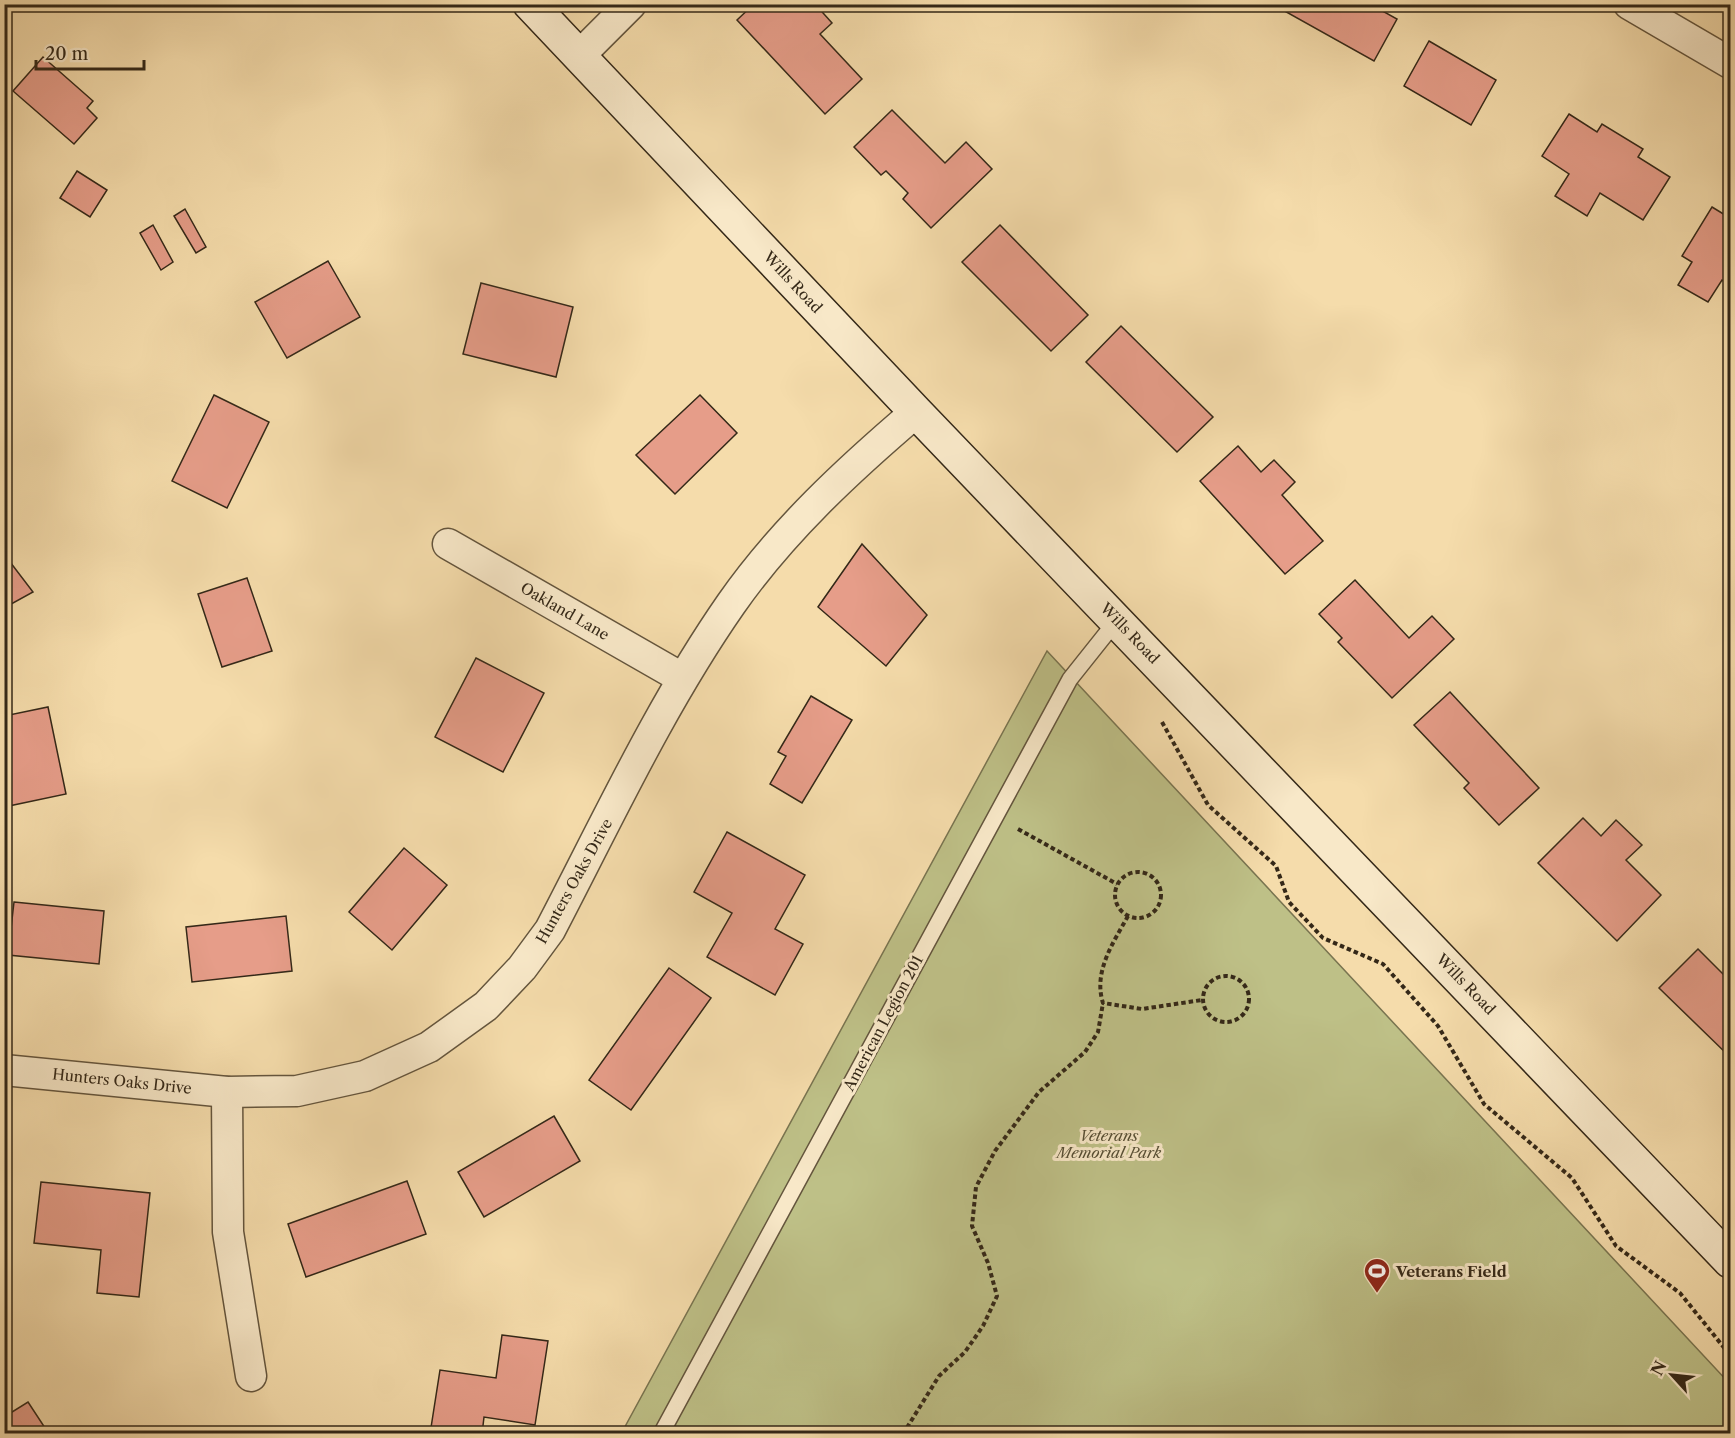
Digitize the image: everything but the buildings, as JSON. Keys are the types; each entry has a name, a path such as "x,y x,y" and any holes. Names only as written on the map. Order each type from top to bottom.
{"street":[{"name":"Wills Road","path":"530,4 916,412 1731,1261"},
{"path":"579,56 632,4"},
{"path":"1629,4 1731,63"},
{"name":"Hunters Oaks Drive","path":"4,1070 227,1092 297,1091 365,1076 429,1047 486,1006 522,968 550,930 682,678 732,603 786,535 847,471 916,412"},
{"name":"Oakland Lane","path":"448,544 682,678"},
{"path":"227,1092 228,1232 251,1376"}],"lane":[{"name":"American Legion 201","path":"661,1434 1070,679 1117,620"}],"path":[{"path":"1161,720 1208,805 1276,866 1289,902 1323,938 1383,964 1438,1026 1484,1104 1572,1178 1616,1246 1680,1293 1731,1355"},
{"path":"1036,839 1117,884"},
{"path":"1143,871 1160,886 1161,902 1152,914 1144,918 1128,916 1118,906 1115,899 1117,884 1127,873 1143,871"},
{"path":"903,1434 939,1376 964,1352 983,1326 997,1296 988,1263 972,1226 976,1187 995,1151 1039,1092 1085,1052 1098,1032 1103,1004 1100,992 1105,959 1128,916"},
{"path":"1221,976 1236,978 1247,989 1249,997 1241,1017 1227,1023 1213,1019 1207,1014 1202,1000 1207,985 1221,976"},
{"path":"1103,1004 1142,1010 1202,1000"}],"green space":[{"name":"Veterans Memorial Park","path":"1047,651 1730,1384 1730,1434 621,1434"}],"place":[{"name":"Veterans Field","path":"1377,1294"}]}
